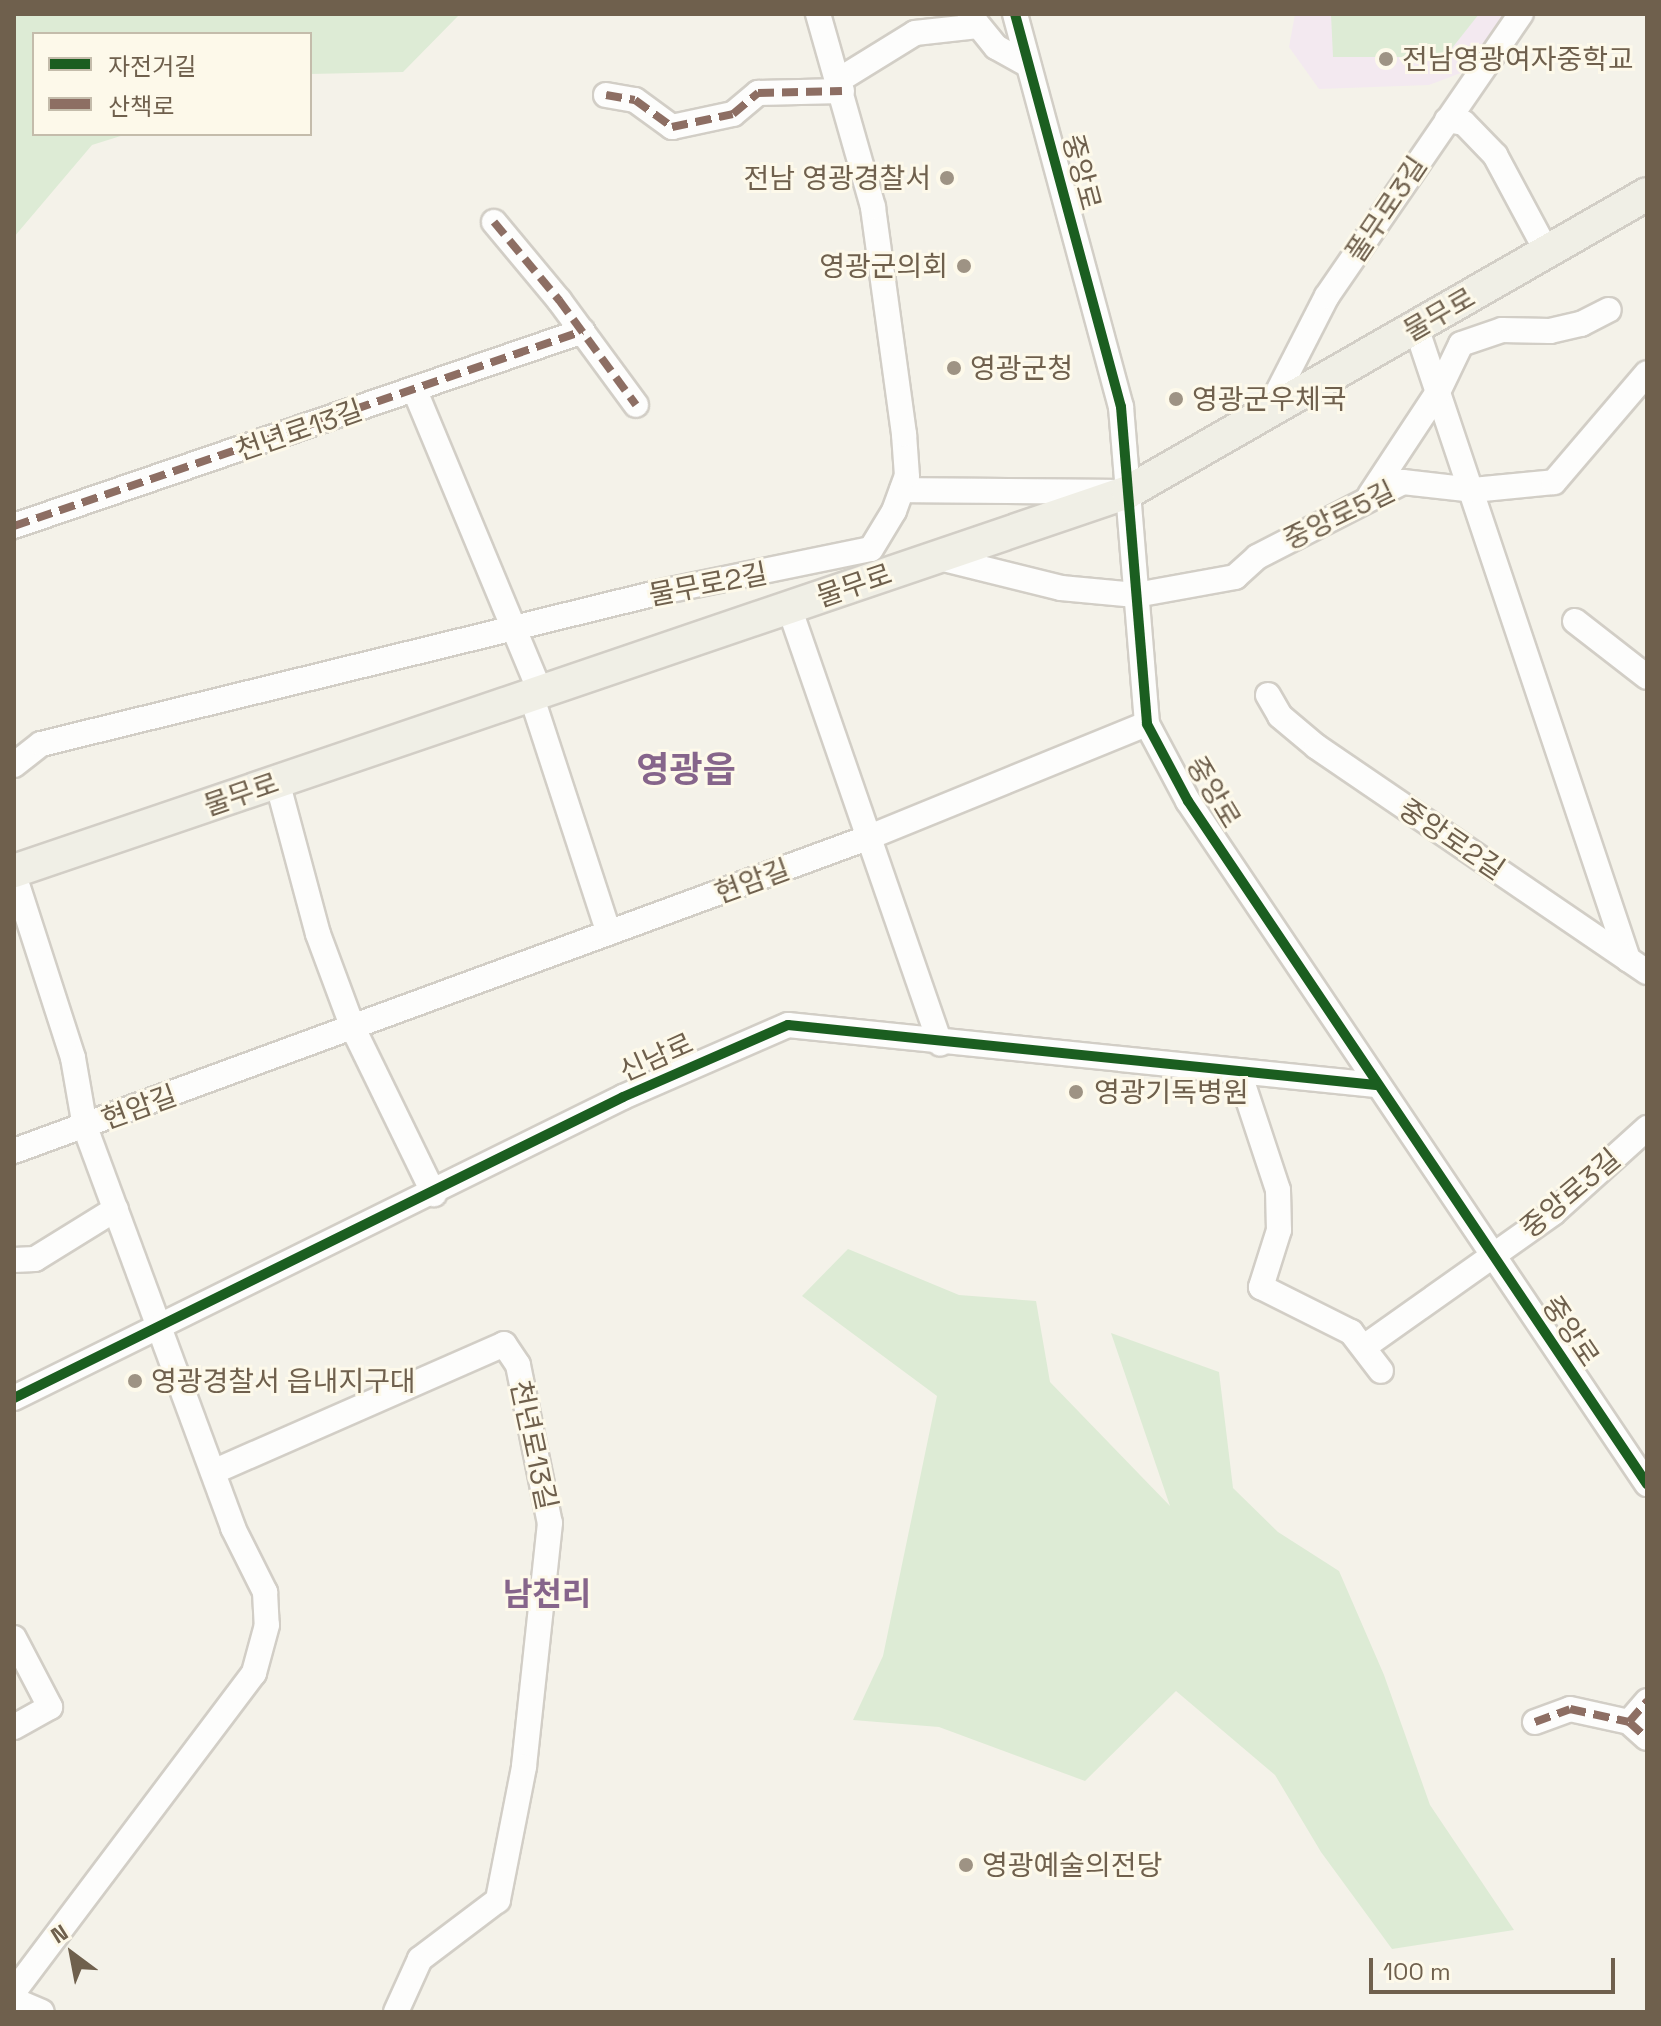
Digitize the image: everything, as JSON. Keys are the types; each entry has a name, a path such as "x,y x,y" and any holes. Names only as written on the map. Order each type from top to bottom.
{"main road":[{"name":"물무로","path":"14,873 1128,492 1647,194"}],"street":[{"name":"물무로2길","path":"14,765 41,744 514,628 871,549 907,476 904,434 873,207 818,14"},
{"name":"중앙로","path":"1015,14 1121,407 1147,724 1188,801 1490,1256 1647,1484"},
{"name":"풀무로3길","path":"1267,413 1327,296 1521,14"},
{"path":"606,95 635,100 672,127 733,114 758,93 840,85 915,33 974,20 996,47 1028,65"},
{"path":"1447,120 1464,123 1495,155 1547,252"},
{"path":"494,222 583,331 636,405"},
{"path":"1370,495 1438,392 1461,344 1502,330 1550,331 1581,324 1609,310"},
{"path":"1416,327 1638,965"},
{"name":"천년로13길","path":"14,526 583,331"},
{"name":"중앙로5길","path":"936,557 1061,588 1136,595 1235,577 1257,557 1370,495 1403,482 1473,490 1554,482 1647,373"},
{"path":"415,391 514,628 609,933"},
{"path":"902,490 1128,492"},
{"path":"789,607 940,1044"},
{"path":"1575,621 1647,677"},
{"name":"중앙로2길","path":"1268,695 1280,716 1317,747 1638,965"},
{"name":"현암길","path":"14,1151 867,838 1147,724"},
{"path":"277,781 318,934 353,1028 434,1194"},
{"path":"14,873 73,1058 85,1127 213,1472 265,1592 267,1625 254,1673 14,1991"},
{"name":"신남로","path":"14,1398 159,1324 434,1194 623,1097 788,1025 940,1044 1376,1085"},
{"path":"1239,1072 1278,1190 1279,1230 1261,1287 1351,1332 1381,1371"},
{"name":"중앙로3길","path":"1364,1347 1553,1213 1647,1128"},
{"path":"14,1260 35,1259 116,1209"},
{"name":"천년로13길","path":"213,1472 504,1344 518,1365 550,1523 524,1767 498,1900 420,1959 396,2012"},
{"path":"14,1638 50,1707 14,1727"},
{"path":"1535,1722 1570,1709 1638,1730 1647,1701"},
{"path":"14,2000 42,2012"}],"shaded area":[{"name":"전남영광여자중학교","path":"1295,14 1508,14 1466,71 1429,85 1319,89 1289,47"}],"green space":[{"path":"14,14 460,14 403,72 312,74 312,32 32,32 32,136 121,136 92,145 14,237"},
{"path":"1331,14 1479,14 1445,57 1333,57"},
{"path":"848,1249 959,1295 1036,1301 1050,1382 1170,1506 1111,1333 1219,1372 1233,1488 1278,1532 1339,1571 1384,1675 1430,1805 1514,1930 1392,1949 1321,1852 1275,1775 1176,1691 1085,1781 939,1727 853,1720 883,1656 937,1396 802,1296"}],"marked path":[{"path":"606,95 635,100 672,127 733,114 758,93 842,91"},
{"path":"494,222 559,300 636,405"},
{"path":"14,526 583,331"},
{"path":"1629,1722 1647,1701"},
{"path":"1535,1722 1570,1709 1629,1722 1647,1738"}],"cycle path":[{"path":"1015,14 1121,407 1147,724 1188,801 1647,1484"},
{"path":"14,1398 623,1097 788,1025 1376,1085"}],"place":[{"name":"전남영광여자중학교","path":"1386,59"},
{"name":"전남 영광경찰서","path":"947,178"},
{"name":"영광군의회","path":"964,266"},
{"name":"영광군청","path":"954,368"},
{"name":"영광군우체국","path":"1176,399"},
{"name":"영광기독병원","path":"1076,1092"},
{"name":"영광경찰서 읍내지구대","path":"135,1381"},
{"name":"영광예술의전당","path":"966,1865"}],"district":[{"name":"영광읍","path":"686,771"},
{"name":"남천리","path":"547,1594"}]}
